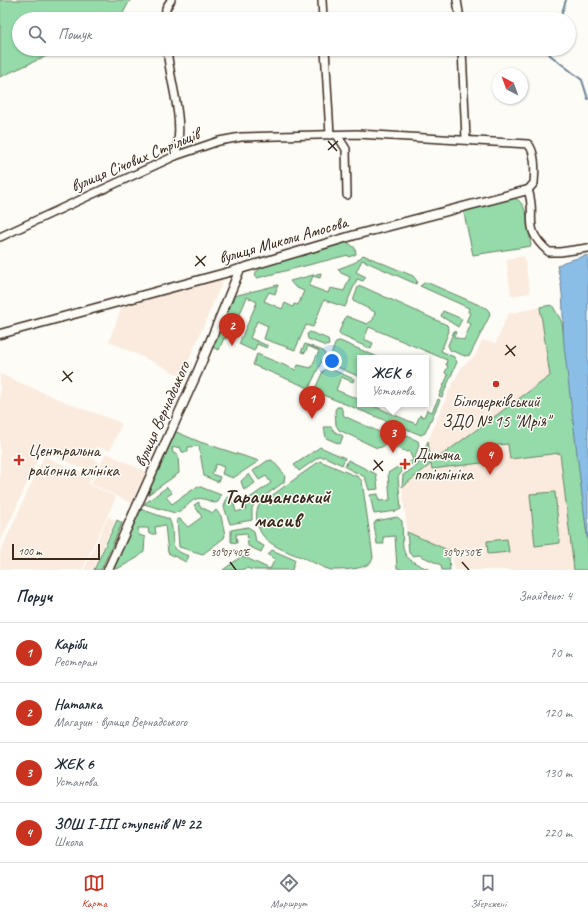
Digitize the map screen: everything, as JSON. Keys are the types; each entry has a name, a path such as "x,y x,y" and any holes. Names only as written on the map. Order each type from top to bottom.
{"street":[{"path":"166,12 166,8 171,0"},
{"path":"322,0 323,12"},
{"path":"457,0 459,12"},
{"path":"168,56 180,124 180,142 175,156"},
{"path":"326,56 334,135 346,149 347,195"},
{"path":"462,56 466,139"},
{"name":"вулиця Січових Стрільців","path":"0,237 175,156 219,141 241,137 334,135 466,139 525,143 531,147 534,178 534,183 528,190"},
{"path":"528,190 530,197 531,229 535,237 549,252 588,248"},
{"name":"вулиця Миколи Амосова","path":"0,334 240,269 354,235 528,190"},
{"name":"вулиця Вернадського","path":"108,570 198,371 240,269"}],"shaded area":[{"path":"524,256 530,293 511,296 506,259"},
{"path":"224,278 182,376 109,341 122,307 177,290"},
{"path":"540,307 551,376 574,570 454,570 453,559 456,554 407,532 402,487 431,463 428,441 449,391 462,366 475,356 482,340 496,343 508,314"},
{"name":"Центральна районна клініка","path":"0,374 70,404 122,423 110,450 96,447 91,458 100,463 95,474 42,450 0,543"},
{"path":"106,453 146,472 131,503 91,484"},
{"path":"44,456 91,477 88,484 116,497 82,570 0,570 0,552"},
{"path":"108,517 115,520 93,570 84,570"}],"green space":[{"path":"0,0 130,0 124,12 12,12 12,56 46,56 0,77"},
{"path":"511,197 517,199 525,210 531,246 473,255 463,209"},
{"path":"347,242 355,248 356,254 349,257 348,255 257,278 255,277 256,272 264,266"},
{"path":"363,255 413,276 417,281 416,284 362,260 356,272 366,277 363,281 357,279 345,307 324,300 313,327 306,325 295,350 264,339 268,326 257,321 250,338 268,346 267,348 257,344 254,351 239,344 257,302 247,297 232,333 229,333 226,339 224,338 219,350 212,347 234,296 278,285 275,294 269,292 264,301 282,309 285,303 293,307 294,304 298,305 304,291 295,287 290,281 321,273 320,278 313,276 309,286 328,293 330,288 344,291 350,277 341,273 338,269 356,262"},
{"path":"426,282 486,308 489,311 490,315 470,355 465,356 450,350 448,345 454,331 456,332 454,337 464,340 471,324 466,322 470,313 468,312 469,308 420,286"},
{"path":"361,286 447,325 449,331 441,351 454,357 457,362 442,397 439,396 448,375 445,373 448,366 446,365 447,360 369,327 364,339 373,343 371,349 340,335 339,332 346,316 367,324 373,320 375,312 353,301 358,287"},
{"path":"552,305 562,322 588,544 588,570 574,570 560,453 510,459 508,444 497,445 498,461 432,469 431,464 402,487 403,475 418,465 428,441 431,463 550,376 540,307"},
{"path":"443,311 462,319 458,327 441,316"},
{"path":"310,332 328,339 329,345 326,346 308,339 307,334"},
{"path":"340,341 373,355 357,355 357,376 328,363 335,344"},
{"path":"305,344 323,351 325,354 309,388 253,365 257,354 296,370 298,365 311,368 319,351 308,346 305,353 301,352"},
{"path":"328,368 354,379 353,382 341,377 336,390 357,399 357,407 376,407 416,424 420,415 424,417 427,410 432,412 438,399 440,400 425,433 421,435 318,393 315,389 323,371"},
{"path":"337,407 341,407 344,416 386,435 390,428 396,431 397,436 382,447 377,448 339,430 336,425 335,410"},
{"path":"324,427 331,427 335,432 343,436 340,444 326,438"},
{"path":"174,431 200,442 259,461 233,478 222,474 224,467 216,464 212,474 220,477 218,482 204,476 199,446 188,447 188,452 182,452 180,447 172,448 173,453 178,455 179,473 146,496"},
{"path":"407,436 418,441 419,445 413,463 410,465 407,464 413,460 409,451 407,452 398,448 396,449 393,445"},
{"path":"320,447 345,458 342,465 325,457 319,457 299,471 294,465"},
{"path":"272,460 285,475 284,482 255,503 252,508 252,520 230,524 224,507 227,497 233,500 236,512 246,509 244,502 271,483 266,476 259,480 253,471 267,461"},
{"path":"348,460 376,474 378,489 369,490 365,477 345,467"},
{"path":"320,461 358,477 362,481 373,557 368,565 342,570 331,570 283,550 263,536 259,529 256,514 260,504"},
{"path":"404,465 404,469 398,477 401,509 397,511 374,514 370,495 378,494 379,501 390,500 388,473 399,466 401,468"},
{"path":"249,474 255,483 244,490 241,481"},
{"path":"198,486 221,495 218,502 214,503 196,499 175,513 144,504 167,487 172,493 166,497 172,504"},
{"path":"555,492 560,543 535,546 530,494"},
{"path":"199,502 199,506 213,513 216,510 221,516 225,535 224,538 203,554 179,547 177,519 180,519 188,527 202,517 194,505"},
{"path":"140,509 169,519 176,549 189,556 186,562 168,553 165,525 155,527 156,534 149,534 148,528 138,528 139,535 145,537 144,552 137,558 117,569 114,568"},
{"path":"397,517 402,521 403,547 407,557 430,570 403,570 397,568 395,536 383,537 384,544 377,544 374,524 376,521"},
{"path":"117,520 122,523 101,570 94,570"},
{"path":"248,527 254,531 256,542 264,546 261,552 248,546 247,533 236,534 237,543 231,542 231,530"},
{"path":"407,532 452,552 449,558 450,570 442,570 441,565 419,555 412,556 409,553"},
{"path":"507,539 509,552 488,554 487,541"},
{"path":"272,550 295,560 292,570 254,570 246,568 241,570 223,570 242,556 270,569 275,559 268,555"}],"water":[{"path":"588,255 588,544 564,346 563,306 560,276 557,266 564,262"}],"waterway":[{"path":"562,12 566,0"},
{"path":"551,56 582,80 588,99"}],"place":[{"name":"Наталка","path":"232,346"},
{"name":"Білоцерківський ЗДО № 15 \"Мрія\"","path":"496,384"},
{"name":"Каріби","path":"312,419"},
{"name":"ЖЕК 6","path":"393,453"},
{"name":"Центральна районна клініка","path":"19,460"},
{"name":"Дитяча поліклініка","path":"405,464"},
{"name":"ЗОШ І-ІІІ ступенів № 22","path":"490,475"}],"district":[{"name":"Таращанський масив","path":"277,508"}]}
